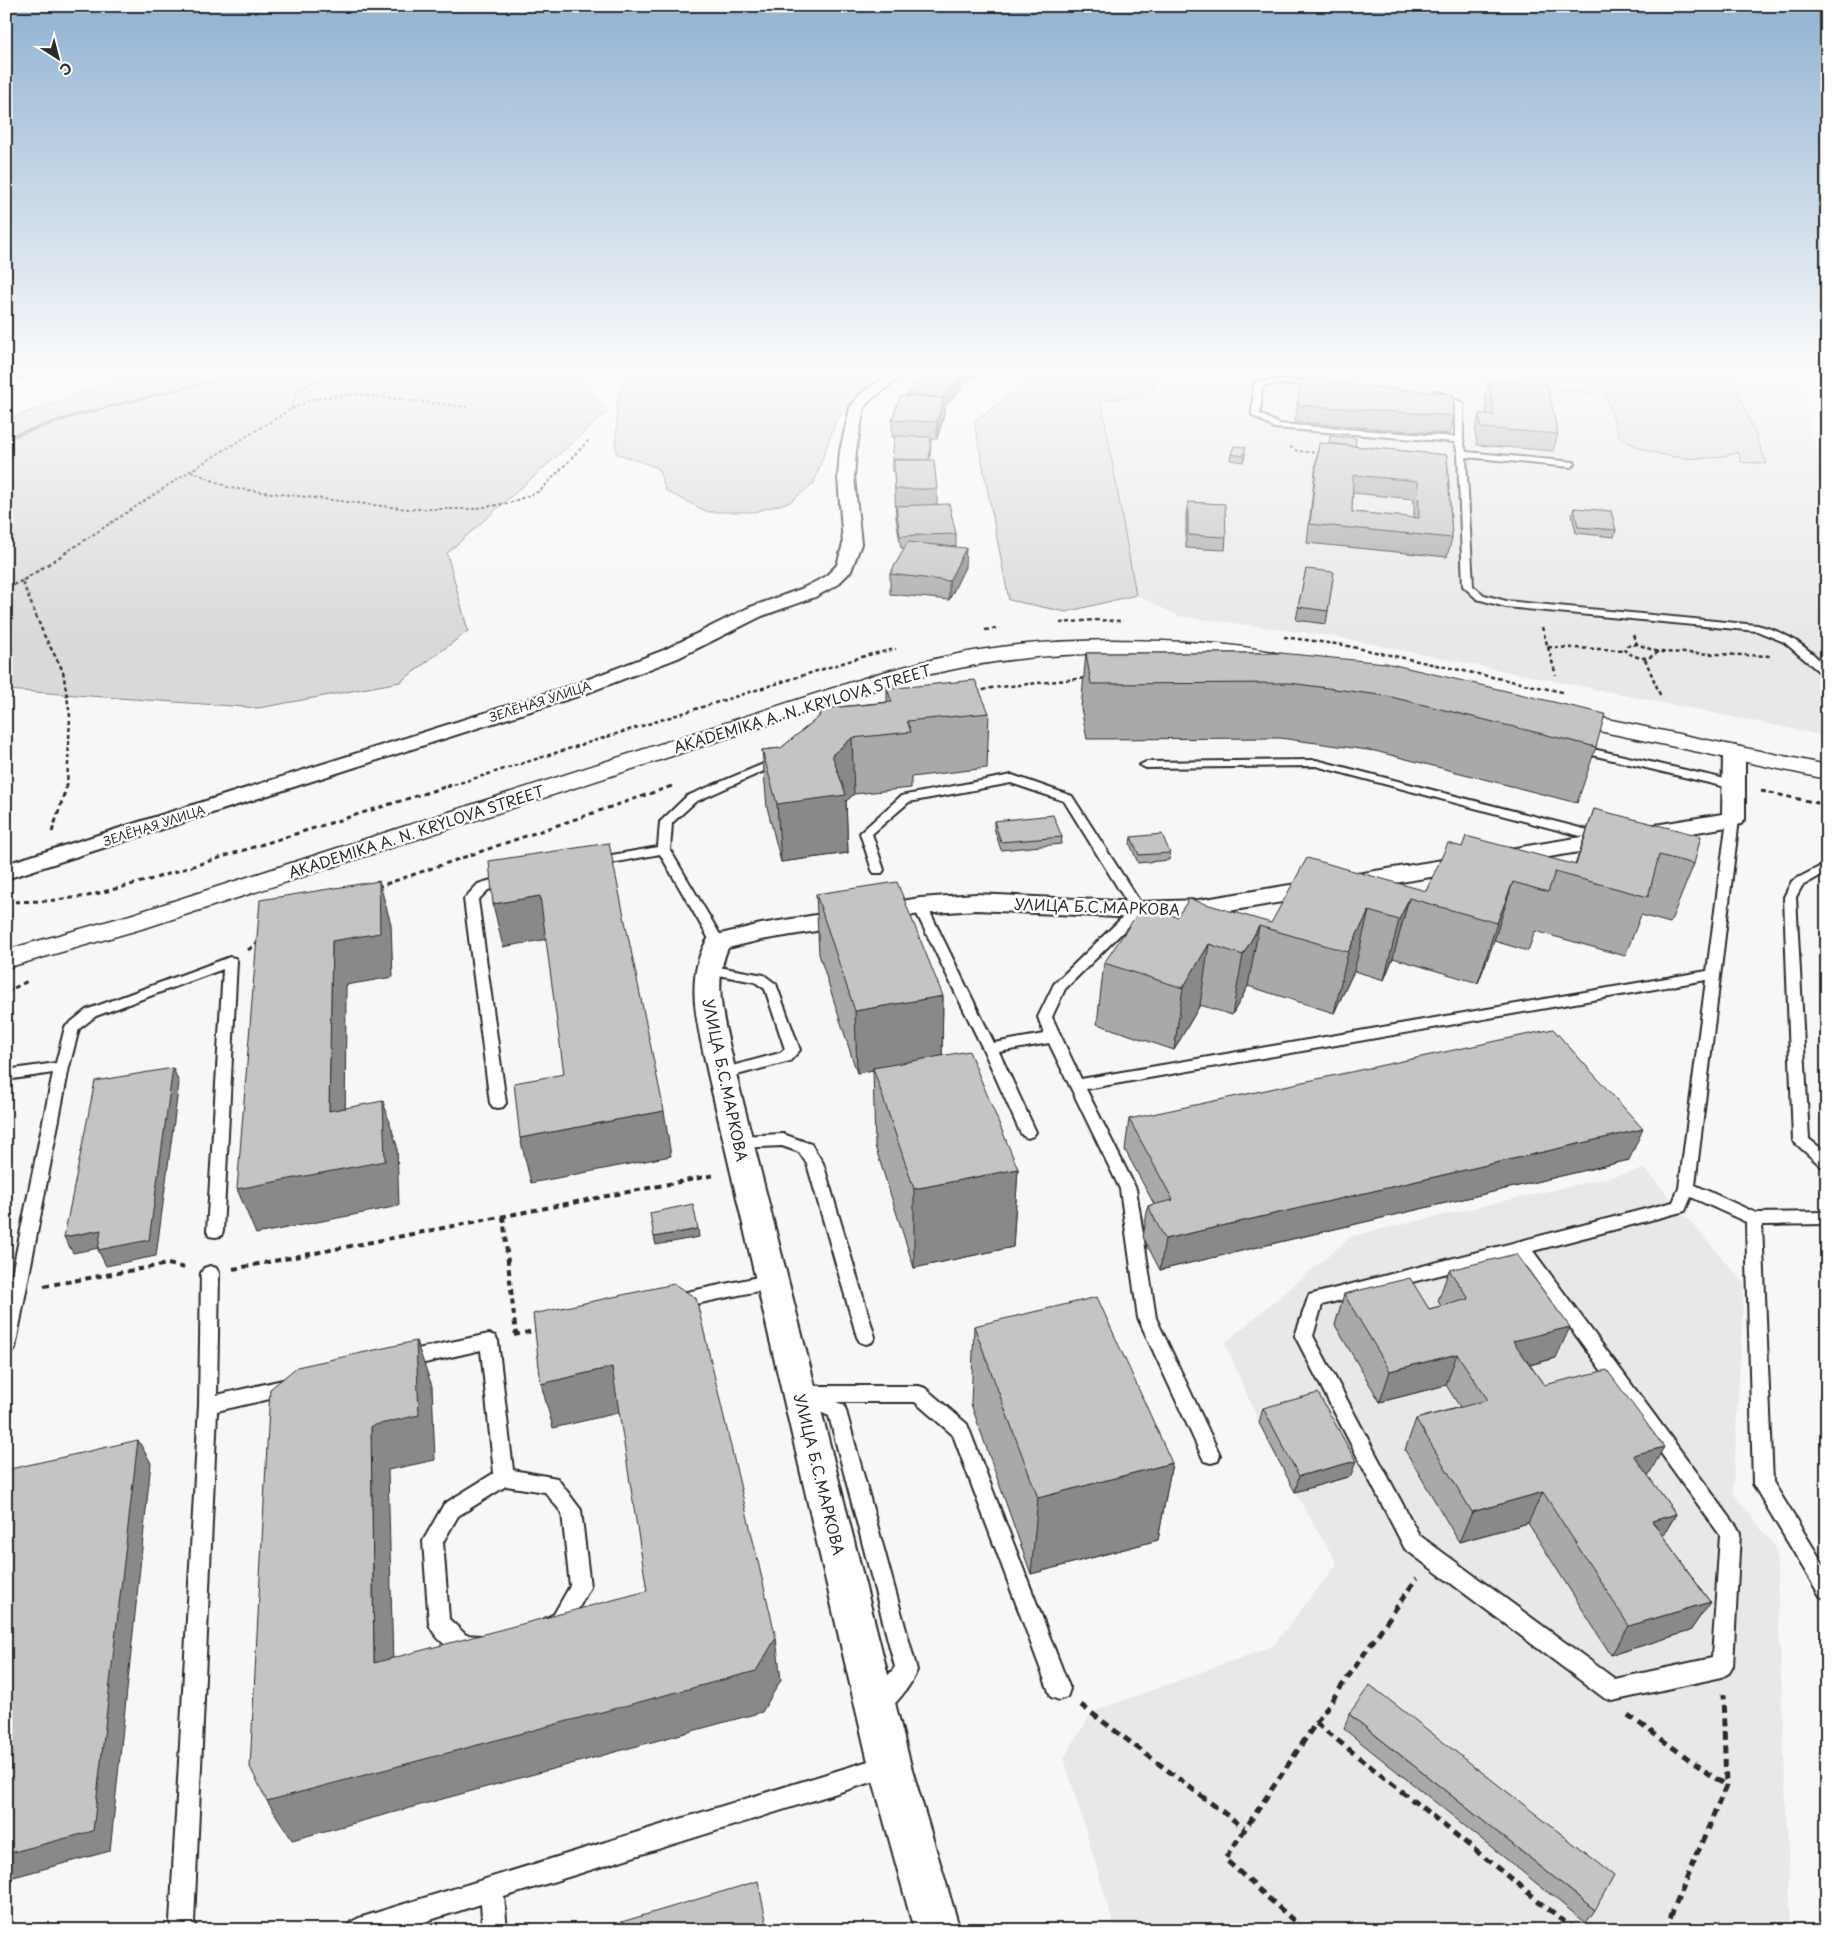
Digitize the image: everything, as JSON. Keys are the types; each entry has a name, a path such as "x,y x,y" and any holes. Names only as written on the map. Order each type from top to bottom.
{"main road":[{"name":"AKADEMIKA A. N. KRYLOVA STREET","path":"6,959 138,921 888,678 955,661 1011,652 1079,647 1152,647 1212,650 1292,661"},
{"path":"1542,712 1827,772"}],"street":[{"name":"ЗЕЛЁНАЯ УЛИЦА","path":"6,872 580,689 671,654 755,612 808,593 830,581 845,567 852,544 846,477 847,458"},
{"path":"1734,753 1734,819"},
{"name":"УЛИЦА Б.С.МАРКОВА","path":"937,1930 890,1766 722,1074 706,990 713,956 761,932 920,906 976,902 1138,910 1199,908 1734,819"}],"lane":[{"path":"1462,458 1468,586 1474,594 1489,601 1536,607 1763,629 1776,632 1791,640 1827,673"},
{"path":"1509,458 1571,464"},
{"path":"1559,744 1734,785"},
{"path":"722,1074 785,1057 793,1050 771,987 759,978 713,956 664,850 666,822 691,798 792,755"},
{"path":"1146,765 1316,763 1606,839"},
{"path":"878,870 866,834 905,799 1012,779 1068,799 1138,910 1059,987 1045,1017 1128,1189 1147,1318 1211,1455"},
{"path":"1522,1248 1730,1534 1722,1666 1612,1690 1412,1542 1304,1336 1315,1300 1679,1207 1687,1188 1734,819"},
{"path":"581,865 664,850"},
{"path":"1827,867 1797,884 1790,897 1801,1141 1827,1162"},
{"path":"498,1104 471,899 483,887 507,879 525,876"},
{"path":"920,906 990,1049 1028,1132"},
{"path":"7,1336 62,1067 72,1027 91,1013 230,961 215,1230"},
{"path":"1078,1085 1713,974"},
{"path":"990,1049 1053,1037"},
{"path":"6,1075 62,1067"},
{"path":"742,1155 783,1140 805,1148 815,1163 866,1337"},
{"path":"1687,1188 1754,1219 1827,1218"},
{"path":"1754,1219 1764,1484 1827,1588"},
{"path":"185,1930 182,1922 208,1405 210,1273"},
{"path":"660,1304 772,1281"},
{"path":"383,1365 490,1341 504,1477"},
{"path":"208,1405 305,1383"},
{"path":"800,1394 919,1394 960,1430 1059,1689"},
{"path":"504,1477 550,1484 572,1510 580,1587 561,1621 510,1648 462,1645 439,1624 433,1541 451,1510 504,1477"},
{"path":"359,1930 890,1766"},
{"path":"492,1888 495,1930"}],"path":[{"path":"6,588 22,581 211,458"},
{"path":"190,471 230,488 408,509 472,509 509,503 540,491 571,458"},
{"path":"22,581 44,635 64,671 70,716 67,786 43,860"},
{"path":"1536,607 1556,675"},
{"path":"1624,615 1637,644"},
{"path":"1056,623 1094,620 1131,621"},
{"path":"982,631 1001,628"},
{"path":"1284,637 1343,645 1566,693"},
{"path":"1624,650 1627,646 1637,644 1658,652 1810,657"},
{"path":"1548,647 1624,650 1631,656 1645,659 1653,657 1658,652"},
{"path":"12,917 6,904 88,896 149,880 858,658 896,649"},
{"path":"1645,659 1661,697"},
{"path":"973,693 992,688 1094,678"},
{"path":"375,887 673,786"},
{"path":"1760,791 1827,805"},
{"path":"230,961 264,939"},
{"path":"6,992 30,979"},
{"path":"210,1273 503,1216 742,1155"},
{"path":"503,1216 516,1335"},
{"path":"60,1284 168,1264"},
{"path":"490,1341 541,1329"},
{"path":"1304,1930 1224,1859 1316,1722 1419,1576"},
{"path":"1665,1930 1726,1786 1722,1666"},
{"path":"1059,1689 1244,1828"},
{"path":"1623,1711 1726,1786"},
{"path":"1316,1722 1575,1930"}],"shaded area":[{"path":"6,458 554,458 447,553 468,631 400,682 259,708 6,690"},
{"path":"631,458 823,458 814,483 790,502 754,512 708,512 666,491 658,468"},
{"path":"981,458 1111,458 1136,595 1066,612 1009,600"},
{"path":"1111,458 1818,458 1827,498 1827,736 1332,636 1178,616 1136,595"},
{"path":"1740,458 1765,458 1767,464 1741,462"},
{"path":"1645,1169 1744,1283 1733,1493 1776,1548 1791,1930 1115,1930 1064,1758 1092,1712 1273,1646 1337,1564 1295,1492 1259,1423 1225,1343 1352,1236"}],"building":[{"path":"892,458 929,458 929,460"},
{"path":"1317,458 1447,458 1452,538 1310,524","holes":["1353,475 1418,481 1419,518 1352,512"]},
{"path":"894,460 934,460 937,489 895,489"},
{"path":"1188,502 1225,504 1226,537 1188,535"},
{"path":"949,504 956,534 900,536 896,506"},
{"path":"1574,508 1611,511 1616,530 1578,527"},
{"path":"908,542 966,548 949,581 890,574"},
{"path":"1306,569 1334,572 1328,611 1298,607"},
{"path":"1086,653 1280,653 1386,663 1605,714 1596,747 1387,696 1290,683 1091,684"},
{"path":"975,680 989,713 907,721 911,732 852,738 832,755 846,795 777,804 762,750 781,748 821,715 819,709 892,702 887,689"},
{"path":"1594,809 1701,836 1694,864 1659,855 1648,897 1555,872 1548,892 1513,882 1497,923 1409,898 1399,920 1369,911 1348,952 1259,926 1243,955 1209,944 1183,988 1104,963 1142,907 1177,917 1189,899 1271,923 1307,858 1426,891 1448,843 1462,847 1466,836 1576,865"},
{"path":"1053,815 1062,837 1001,842 994,821"},
{"path":"1162,834 1170,853 1139,855 1131,837"},
{"path":"609,843 664,1111 520,1138 514,1083 564,1074 540,896 493,904 489,861"},
{"path":"379,881 380,933 332,941 329,1111 383,1101 385,1161 237,1189 260,900"},
{"path":"897,882 943,996 855,1011 816,894"},
{"path":"1553,1029 1643,1129 1165,1239 1148,1206 1173,1200 1129,1119"},
{"path":"969,1051 1018,1169 914,1189 873,1068"},
{"path":"173,1068 149,1240 98,1250 101,1230 64,1237 95,1081"},
{"path":"693,1204 698,1229 654,1237 650,1213"},
{"path":"1516,1254 1570,1327 1513,1341 1544,1385 1607,1370 1664,1447 1633,1455 1676,1514 1652,1521 1710,1602 1629,1626 1543,1492 1472,1512 1416,1419 1488,1400 1457,1354 1390,1371 1344,1294 1410,1278 1429,1309 1469,1299 1449,1270"},
{"path":"674,1284 696,1298 776,1638 756,1671 267,1801 250,1767 270,1389 297,1367 416,1341 419,1415 371,1426 374,1663 647,1591 612,1367 541,1384 533,1314"},
{"path":"1097,1297 1172,1463 1038,1498 974,1326"},
{"path":"1318,1393 1356,1461 1299,1476 1263,1408"},
{"path":"138,1440 93,1831 6,1854 6,1470"},
{"path":"1370,1685 1614,1875 1595,1910 1349,1714"},
{"path":"758,1881 768,1930 595,1930"}]}
